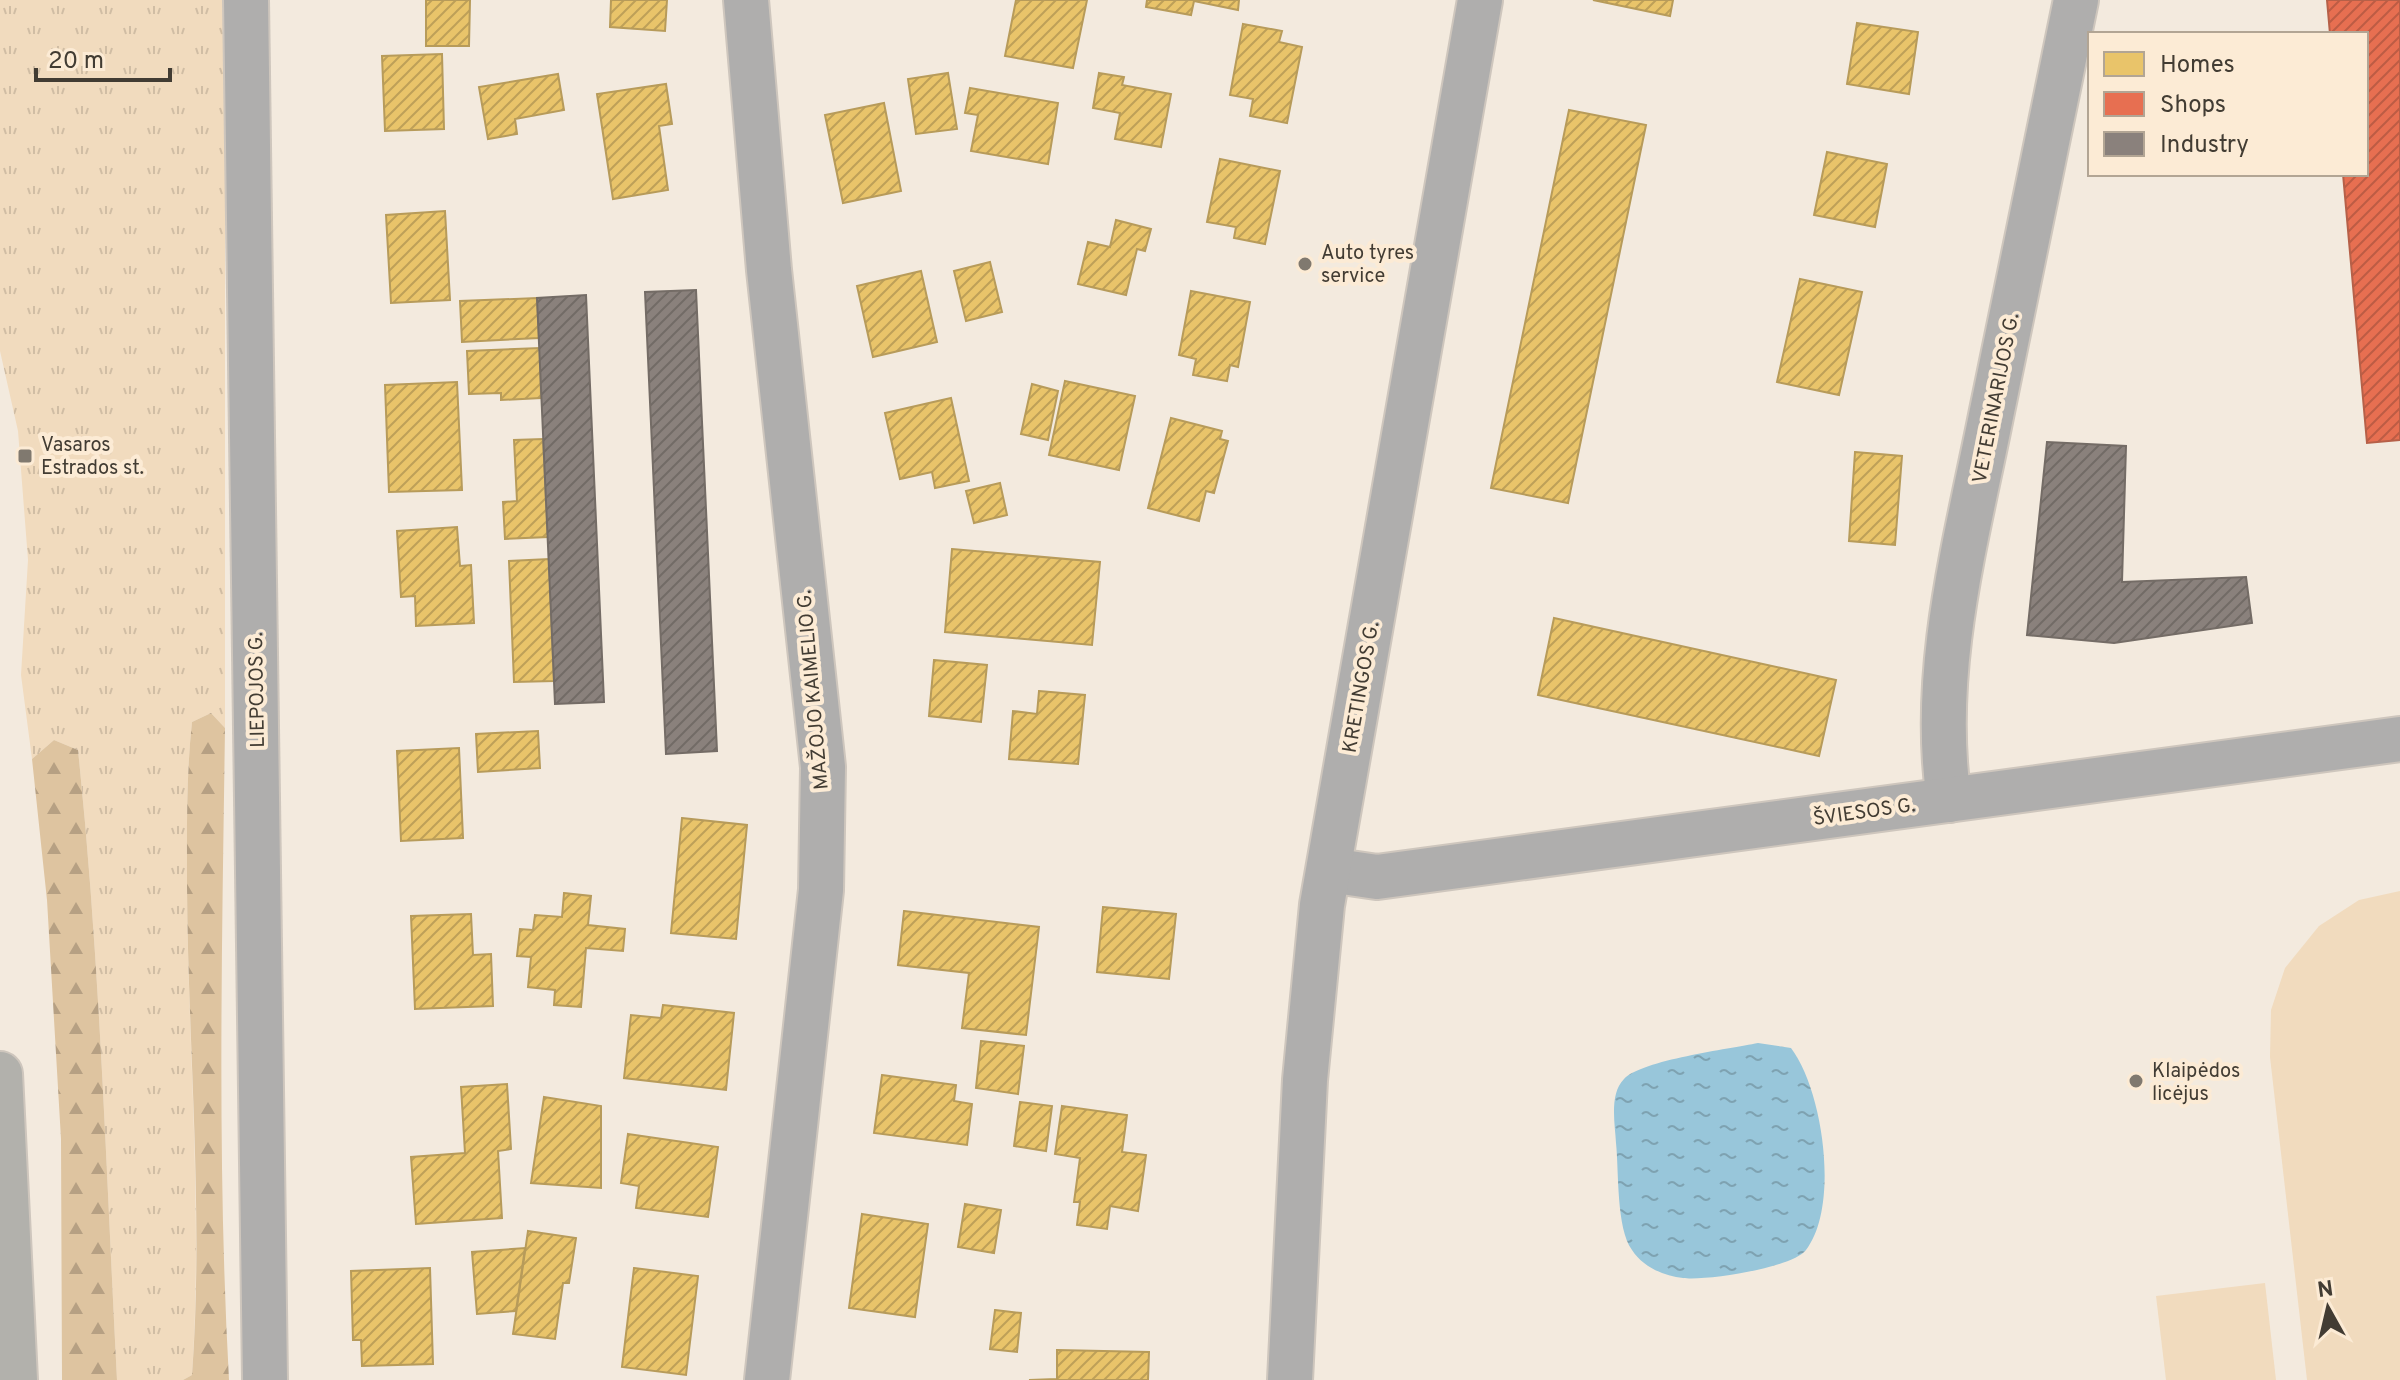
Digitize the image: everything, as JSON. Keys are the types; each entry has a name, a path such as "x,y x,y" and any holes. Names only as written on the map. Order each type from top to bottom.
{"main road":[{"path":"0,1074 15,1380"}],"street":[{"name":"LIEPOJOS G.","path":"246,0 265,1380"},
{"name":"MAŽOJO KAIMELIO G.","path":"746,0 768,255 823,767 821,890 767,1380"},
{"name":"KRETINGOS G.","path":"1290,1380 1309,1022 1329,870 1480,0"},
{"name":"VETERINARIJOS G.","path":"1949,800 1941,749 1942,681 1966,542 2076,0"},
{"name":"ŠVIESOS G.","path":"1329,870 1377,877 2400,739"}],"green space":[{"path":"0,0 225,0 225,728 211,713 192,722 189,763 187,887 196,1253 192,1375 183,1380 117,1380 97,986 78,750 54,740 32,759 21,675 28,560 18,431 0,351"},
{"path":"211,713 225,728 222,1136 229,1380 183,1380 192,1375 196,1253 188,948 188,784 192,722"},
{"path":"54,740 78,750 86,828 117,1380 62,1380 61,1139 47,900 32,759"},
{"path":"2400,891 2400,1380 2307,1380 2270,1057 2271,1010 2285,968 2319,926 2359,900"},
{"path":"2265,1283 2276,1380 2166,1380 2156,1296"}],"water":[{"path":"1758,1043 1791,1048 1812,1091 1819,1119 1825,1178 1816,1230 1806,1250 1767,1268 1694,1278 1661,1273 1637,1256 1623,1228 1614,1118 1619,1085 1634,1072 1648,1066"}],"building: Homes":[{"path":"426,0 470,0 469,46 426,46"},
{"path":"611,0 667,0 665,31 610,27"},
{"path":"1016,0 1087,0 1073,68 1005,56"},
{"path":"1147,0 1239,0 1238,10 1194,1 1191,15 1146,7"},
{"path":"1593,0 1673,0 1670,16"},
{"path":"1857,23 1918,32 1909,94 1847,84"},
{"path":"1243,24 1282,31 1279,42 1302,47 1287,123 1250,116 1253,99 1230,95"},
{"path":"442,54 444,129 385,131 382,56"},
{"path":"948,73 957,129 916,134 908,79"},
{"path":"1099,73 1124,77 1122,85 1171,94 1161,147 1115,139 1120,113 1093,108"},
{"path":"558,74 564,110 515,119 517,134 488,139 479,87"},
{"path":"666,84 672,124 659,126 668,190 613,199 597,94"},
{"path":"970,88 1058,103 1048,164 971,151 978,115 965,113"},
{"path":"884,103 901,191 843,203 825,115"},
{"path":"1569,110 1646,125 1568,503 1491,488"},
{"path":"1827,152 1887,164 1875,227 1814,215"},
{"path":"1220,159 1280,171 1265,244 1234,238 1236,227 1207,222"},
{"path":"445,211 450,300 391,303 386,215"},
{"path":"1116,220 1151,229 1145,251 1137,249 1126,295 1078,284 1088,242 1110,247"},
{"path":"990,262 1002,312 966,321 954,271"},
{"path":"921,271 937,342 873,357 857,286"},
{"path":"1800,279 1862,292 1839,395 1777,382"},
{"path":"1191,291 1250,302 1238,367 1230,365 1227,381 1193,375 1196,359 1179,355"},
{"path":"537,298 539,338 462,342 460,301"},
{"path":"540,348 541,398 501,400 501,393 469,394 467,351"},
{"path":"1065,381 1135,396 1119,470 1049,455"},
{"path":"457,382 462,490 389,492 385,385"},
{"path":"1032,384 1058,391 1048,440 1021,434"},
{"path":"951,398 969,481 935,488 932,472 900,479 885,413"},
{"path":"1171,418 1222,431 1220,439 1228,441 1214,493 1206,491 1199,521 1148,508"},
{"path":"543,439 548,537 505,539 503,502 517,501 514,440"},
{"path":"1855,452 1902,456 1895,545 1849,541"},
{"path":"1000,483 1007,515 974,523 966,491"},
{"path":"457,527 460,566 471,565 474,623 416,626 415,596 401,597 397,531"},
{"path":"952,549 1100,562 1092,645 945,632"},
{"path":"549,559 554,681 514,682 509,561"},
{"path":"1554,618 1836,680 1819,756 1538,695"},
{"path":"934,660 987,665 981,722 929,716"},
{"path":"1039,691 1085,695 1078,764 1009,759 1013,711 1037,714"},
{"path":"538,731 540,768 478,772 476,734"},
{"path":"459,748 463,838 401,841 397,751"},
{"path":"682,818 747,825 736,939 671,933"},
{"path":"564,893 591,896 588,925 625,929 623,951 586,948 581,1007 554,1005 555,990 528,987 531,957 517,956 520,929 533,930 535,915 562,917"},
{"path":"1103,907 1176,914 1169,979 1097,972"},
{"path":"904,911 1039,927 1026,1035 962,1028 969,973 898,965"},
{"path":"471,914 473,955 491,954 493,1006 415,1009 411,916"},
{"path":"663,1005 734,1013 726,1090 624,1078 631,1015 661,1018"},
{"path":"981,1041 1024,1046 1018,1094 976,1088"},
{"path":"882,1075 956,1085 954,1101 972,1104 967,1145 874,1133"},
{"path":"507,1084 511,1149 498,1151 502,1218 416,1224 411,1157 465,1153 461,1087"},
{"path":"544,1097 601,1106 601,1188 531,1183"},
{"path":"1020,1102 1052,1106 1046,1151 1014,1146"},
{"path":"1062,1106 1127,1115 1122,1152 1146,1155 1138,1211 1110,1206 1107,1229 1077,1225 1080,1202 1074,1202 1080,1158 1055,1154"},
{"path":"628,1134 718,1147 708,1217 636,1208 639,1186 621,1183"},
{"path":"965,1204 1001,1210 994,1253 958,1247"},
{"path":"862,1214 928,1224 915,1317 849,1308"},
{"path":"528,1231 576,1238 569,1283 563,1283 555,1339 513,1334"},
{"path":"525,1248 516,1311 477,1314 472,1252"},
{"path":"430,1268 433,1364 362,1366 361,1340 353,1340 351,1271"},
{"path":"634,1268 698,1276 686,1375 622,1367"},
{"path":"995,1310 1021,1313 1017,1352 990,1349"},
{"path":"1057,1350 1149,1352 1148,1380 1029,1380 1057,1379"}],"building: Shops":[{"path":"2327,0 2400,0 2400,440 2367,443 2343,176 2368,176 2368,32 2330,32"}],"building: Industry":[{"path":"696,290 717,751 666,754 645,292"},
{"path":"586,295 604,702 555,704 537,298"},
{"path":"2047,442 2126,446 2122,582 2246,577 2252,623 2114,643 2027,635"}],"place":[{"name":"Auto tyres service","path":"1305,264"},
{"name":"Vasaros Estrados st.","path":"25,456"},
{"name":"Klaipėdos licėjus","path":"2136,1081"}]}
